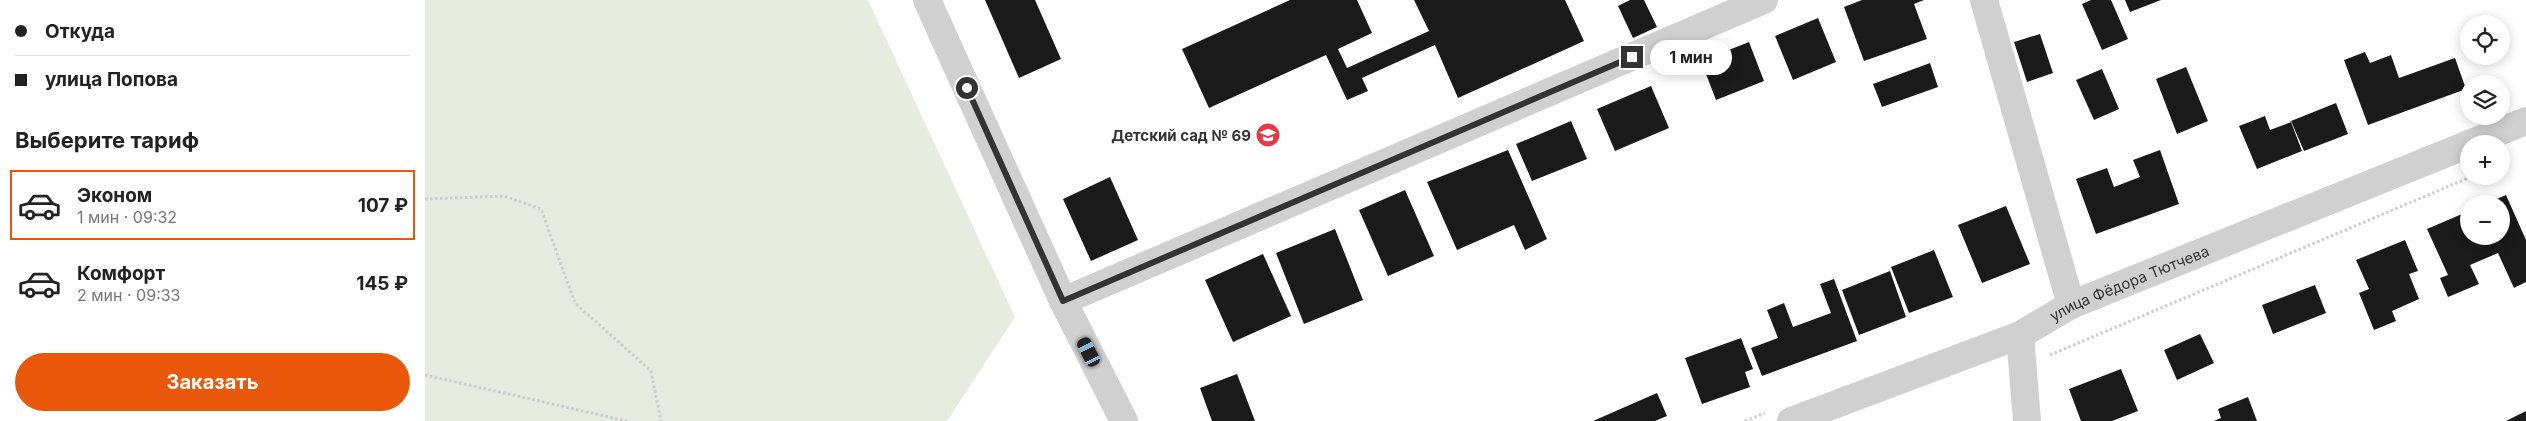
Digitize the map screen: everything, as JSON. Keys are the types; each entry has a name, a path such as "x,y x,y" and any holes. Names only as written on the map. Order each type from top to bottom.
{"street":[{"path":"927,0 1063,301 1124,421"},
{"path":"1063,301 1765,0"},
{"path":"1985,0 2071,305"},
{"name":"улица Фёдора Тютчева","path":"2491,135 2526,121"},
{"name":"улица Фёдора Тютчева","path":"1791,421 2019,335 2071,305 2460,148"},
{"path":"2019,335 2027,421"}],"path":[{"path":"2022,366 2072,347 2460,182"},
{"path":"425,199 504,196 541,209 575,303 651,371 661,421"},
{"path":"425,374 627,421"}],"shaded area":[{"path":"425,0 868,0 1015,317 947,421 425,421"}],"building":[{"path":"985,0 1035,0 1061,59 1019,78"},
{"path":"1290,0 1357,0 1372,33 1338,49 1347,68 1429,31 1414,0 1565,0 1584,41 1458,98 1435,45 1362,78 1368,91 1347,100 1326,55 1209,108 1182,49"},
{"path":"1630,0 1644,0 1657,27 1633,38 1618,6"},
{"path":"1862,0 1924,0 1914,4 1927,39 1864,61 1844,7"},
{"path":"2091,0 2111,0 2128,39 2102,50 2082,4"},
{"path":"2125,0 2161,0 2130,12"},
{"path":"1818,18 1836,62 1793,80 1775,36"},
{"path":"2040,34 2053,73 2027,82 2014,42"},
{"path":"1749,42 1764,81 1716,100 1701,61"},
{"path":"2365,52 2370,63 2391,55 2399,78 2455,58 2461,75 2460,91 2368,125 2344,60"},
{"path":"1930,63 1938,87 1882,107 1873,84"},
{"path":"2186,67 2208,121 2177,134 2156,79"},
{"path":"2102,69 2119,109 2094,120 2076,80"},
{"path":"1651,86 1669,128 1615,151 1597,109"},
{"path":"2336,103 2348,134 2304,151 2291,121"},
{"path":"2265,116 2270,130 2291,122 2302,151 2257,169 2239,126"},
{"path":"1571,121 1587,159 1532,181 1516,144"},
{"path":"1508,150 1547,239 1525,250 1514,225 1457,250 1427,182"},
{"path":"2160,150 2179,204 2096,234 2076,179 2107,168 2114,187 2140,177 2133,160"},
{"path":"1110,177 1138,240 1091,261 1063,199"},
{"path":"1405,190 1434,256 1388,276 1359,210"},
{"path":"2510,204 2526,240 2526,282 2514,288 2498,253 2470,265 2479,284 2448,297 2440,278 2448,275 2427,229 2460,215 2460,245 2510,245"},
{"path":"2006,206 2030,264 1982,283 1958,225"},
{"path":"1335,229 1363,300 1304,324 1276,253"},
{"path":"2405,240 2418,271 2409,274 2419,299 2392,311 2396,321 2374,330 2359,293 2369,289 2356,260"},
{"path":"1934,250 1953,297 1909,313 1891,267"},
{"path":"1263,254 1291,316 1233,342 1205,280"},
{"path":"1890,271 1906,317 1859,335 1842,290"},
{"path":"1834,279 1857,341 1762,376 1751,348 1778,338 1767,310 1784,303 1793,327 1831,313 1820,284"},
{"path":"2315,285 2326,313 2273,334 2262,305"},
{"path":"2200,334 2214,363 2177,380 2164,350"},
{"path":"1741,338 1753,369 1745,372 1750,387 1702,404 1685,358"},
{"path":"2121,369 2138,411 2112,421 2081,421 2069,389"},
{"path":"1237,374 1255,421 1212,421 1200,388"},
{"path":"1657,393 1667,416 1655,421 1593,421"},
{"path":"2248,397 2257,421 2214,421 2221,418 2218,409"},
{"path":"2526,411 2526,421 2506,421"}],"place":[{"name":"Детский сад № 69","path":"1268,135"}],"route":[{"path":"967,88 1063,301 1632,57"}]}
